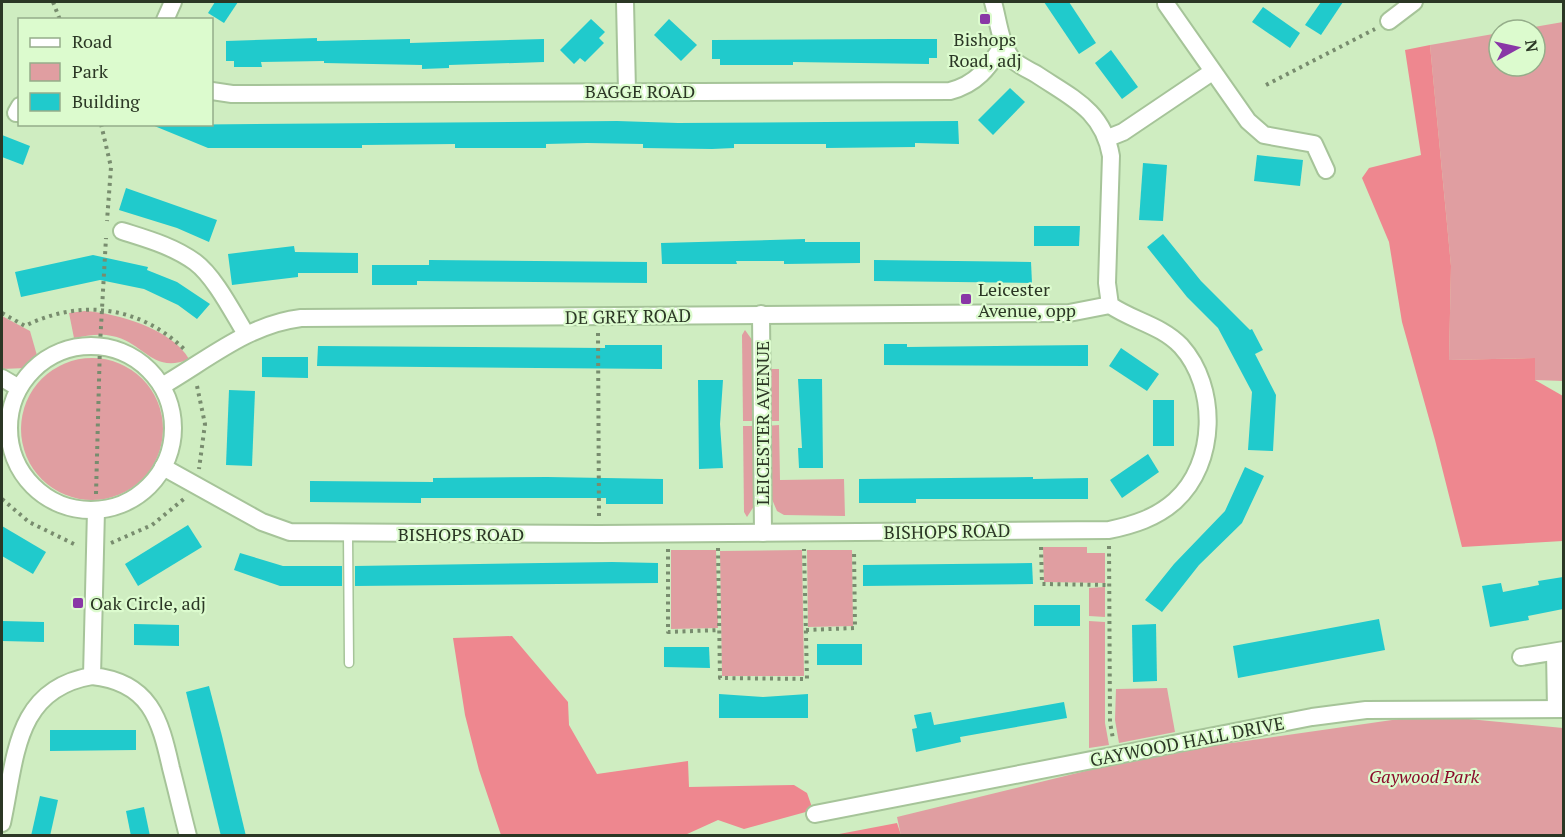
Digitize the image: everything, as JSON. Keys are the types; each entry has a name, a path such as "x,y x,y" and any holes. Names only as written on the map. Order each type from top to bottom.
{"street":[{"path":"166,18 172,2"},
{"path":"625,2 627,91"},
{"path":"993,2 1004,44 1013,59 1085,106 1101,123 1108,138 1111,156 1107,283 1110,305"},
{"path":"1389,21 1414,2"},
{"path":"1166,4 1236,108 1264,135 1314,144 1326,170"},
{"name":"BAGGE ROAD","path":"213,91 232,94 950,91 963,88 986,71 1004,44"},
{"path":"1108,138 1123,132 1212,72"},
{"path":"122,231 164,245 196,263 221,293 246,334"},
{"name":"DE GREY ROAD","path":"162,386 246,334 275,321 301,318 1069,313 1110,305"},
{"name":"BISHOPS ROAD","path":"163,467 194,482 262,522 290,532 599,534 1109,530 1136,524 1155,515 1176,500 1194,477 1203,453 1208,421 1205,391 1196,367 1181,347 1168,334 1125,316 1110,305"},
{"name":"LEICESTER AVENUE","path":"761,314 763,533"},
{"path":"100,345 128,354 141,363 162,386 168,399 173,426 169,454 156,479 134,498 115,507 96,510 63,506 48,499 25,478 11,449 9,434 12,403 19,388 33,369 52,355 66,349 100,345"},
{"path":"2,378 19,388"},
{"path":"92,676 96,510"},
{"path":"1521,657 1559,651 1560,709"},
{"path":"2,823 24,726 33,708 60,685 92,676 107,678 132,688 156,713 188,836"},
{"name":"GAYWOOD HALL DRIVE","path":"815,814 1312,717 1366,710 1560,709"}],"lane":[{"path":"348,534 349,663"}],"path":[{"path":"53,2 59,18"},
{"path":"1266,85 1361,38 1389,21"},
{"path":"2,313 26,326 48,315 81,308 101,309 128,316 158,328 190,354 205,424 203,453 194,482 184,500 152,525 105,545 94,542 75,546 29,522 2,499"},
{"path":"598,316 599,534"},
{"path":"96,510 100,345"},
{"path":"1109,530 1110,722 1117,755"},
{"path":"1041,531 1042,584 1109,585"},
{"path":"806,630 855,628 854,532"},
{"path":"668,533 668,632 720,630"},
{"path":"718,533 720,678 807,679 803,533"}],"green space":[{"path":"1563,22 1563,381 1535,380 1534,358 1449,360 1451,266 1430,45 1487,35 1487,78 1547,78 1547,25"},
{"path":"85,311 112,315 143,324 170,339 189,359 177,363 166,363 149,356 123,339 107,335 74,338 69,313"},
{"path":"2,316 30,331 38,359 26,368 2,369"},
{"path":"745,330 755,344 756,421 743,421 742,335"},
{"path":"92,358 119,364 142,379 157,402 163,429 157,456 142,479 119,494 92,500 65,494 42,479 27,456 21,429 27,402 42,379 65,364"},
{"path":"765,369 779,369 779,421 765,421"},
{"path":"779,425 780,480 844,479 845,516 784,515 777,511 771,497 765,497 765,426"},
{"path":"743,426 756,426 756,503 747,517 744,512"},
{"path":"1043,547 1087,547 1087,553 1105,553 1105,583 1044,582"},
{"path":"671,550 716,550 718,628 671,629"},
{"path":"802,550 804,676 722,676 720,551"},
{"path":"807,550 852,550 853,626 808,627"},
{"path":"1105,587 1105,617 1089,616 1089,588"},
{"path":"1089,621 1105,622 1105,723 1109,745 1089,748"},
{"path":"1167,688 1175,732 1119,743 1115,720 1116,689"},
{"name":"Gaywood Park","path":"1427,715 1563,728 1563,835 901,836 897,817 1155,754"}],"shaded area":[{"path":"1430,45 1451,266 1449,360 1535,358 1535,380 1563,396 1563,541 1462,547 1402,322 1389,242 1362,178 1369,168 1421,155 1405,50"},
{"path":"512,636 568,702 569,725 597,774 688,761 689,787 794,785 807,793 813,810 744,829 718,820 685,835 501,835 479,770 465,715 453,638"},
{"path":"897,823 901,835 834,835"}],"building":[{"path":"215,2 238,2 224,23 208,13"},
{"path":"1044,2 1069,2 1096,43 1079,54"},
{"path":"1321,2 1343,2 1321,35 1305,25"},
{"path":"1263,7 1300,33 1290,48 1252,22"},
{"path":"591,19 605,32 599,38 604,43 585,62 580,58 574,64 560,50"},
{"path":"669,19 697,45 681,61 654,35"},
{"path":"317,38 317,41 410,39 410,43 544,39 544,62 449,65 449,68 422,69 422,65 324,63 324,61 261,62 262,67 234,67 234,61 226,61 226,41"},
{"path":"937,39 937,58 929,58 929,64 793,62 793,65 720,65 720,59 712,59 712,40"},
{"path":"1111,50 1138,87 1122,99 1095,63"},
{"path":"1010,88 1025,102 993,135 978,120"},
{"path":"958,121 959,144 915,143 915,147 826,148 826,144 734,144 734,148 712,149 643,148 643,144 587,143 546,144 546,148 455,148 455,144 362,145 362,148 208,148 154,126"},
{"path":"2,135 30,146 23,165 2,157"},
{"path":"1257,155 1303,160 1300,186 1254,181"},
{"path":"1143,163 1167,165 1163,221 1139,220"},
{"path":"126,188 217,220 209,242 177,228 119,210"},
{"path":"1034,226 1080,226 1079,246 1034,246"},
{"path":"1163,234 1201,281 1250,330 1252,329 1263,350 1255,354 1276,395 1273,451 1248,450 1252,392 1218,328 1187,297 1147,247"},
{"path":"805,239 805,242 860,242 860,263 784,264 784,261 736,261 737,264 662,264 661,243"},
{"path":"294,246 295,252 358,253 358,273 298,273 298,277 232,285 228,254"},
{"path":"93,255 148,267 147,270 177,282 210,304 197,319 178,305 144,289 100,280 21,297 15,272"},
{"path":"429,260 647,262 647,283 417,281 417,285 372,285 372,265 429,265"},
{"path":"874,260 1031,262 1032,283 874,281"},
{"path":"884,344 907,344 907,347 1088,345 1088,366 884,365"},
{"path":"605,345 662,345 662,369 317,366 318,346 605,348"},
{"path":"1121,348 1159,374 1147,391 1109,366"},
{"path":"262,357 308,357 308,378 262,377"},
{"path":"798,379 822,379 823,468 799,468 798,448 802,448"},
{"path":"698,380 723,380 720,424 723,468 699,469"},
{"path":"229,390 255,391 252,466 226,465"},
{"path":"1153,400 1174,400 1174,446 1153,446"},
{"path":"1148,454 1159,472 1122,498 1110,480"},
{"path":"1245,467 1264,476 1242,523 1199,565 1162,612 1145,600 1174,564 1225,511"},
{"path":"1033,477 1033,479 1088,478 1088,499 916,499 916,503 859,503 859,479"},
{"path":"433,478 663,479 663,504 606,504 606,498 421,498 421,503 310,502 310,481 433,482"},
{"path":"188,525 202,547 138,586 125,564"},
{"path":"2,526 46,552 33,574 2,556"},
{"path":"240,553 283,566 342,566 342,586 280,586 234,570"},
{"path":"658,563 658,583 355,586 355,566"},
{"path":"1032,563 1033,584 863,586 863,565"},
{"path":"1563,577 1563,609 1528,616 1529,620 1490,627 1482,586 1501,583 1503,592 1539,585 1538,581"},
{"path":"1034,605 1080,605 1080,626 1034,626"},
{"path":"1379,619 1385,650 1238,678 1233,646"},
{"path":"2,621 44,622 44,642 2,641"},
{"path":"134,624 179,625 179,646 134,645"},
{"path":"1156,624 1157,681 1133,682 1132,625"},
{"path":"817,644 862,644 862,665 817,665"},
{"path":"664,647 709,647 710,668 664,667"},
{"path":"209,686 246,836 221,836 186,692"},
{"path":"719,694 763,697 808,694 808,718 719,718"},
{"path":"1064,702 1067,718 960,737 961,742 916,752 912,729 917,728 914,715 931,712 934,725"},
{"path":"50,730 136,730 136,750 50,751"},
{"path":"40,796 58,800 50,836 31,836"},
{"path":"144,807 150,836 131,836 126,811"}],"place":[{"name":"Bishops Road, adj","path":"985,19"},
{"name":"Leicester Avenue, opp","path":"966,299"},
{"name":"Oak Circle, adj","path":"78,603"}]}
